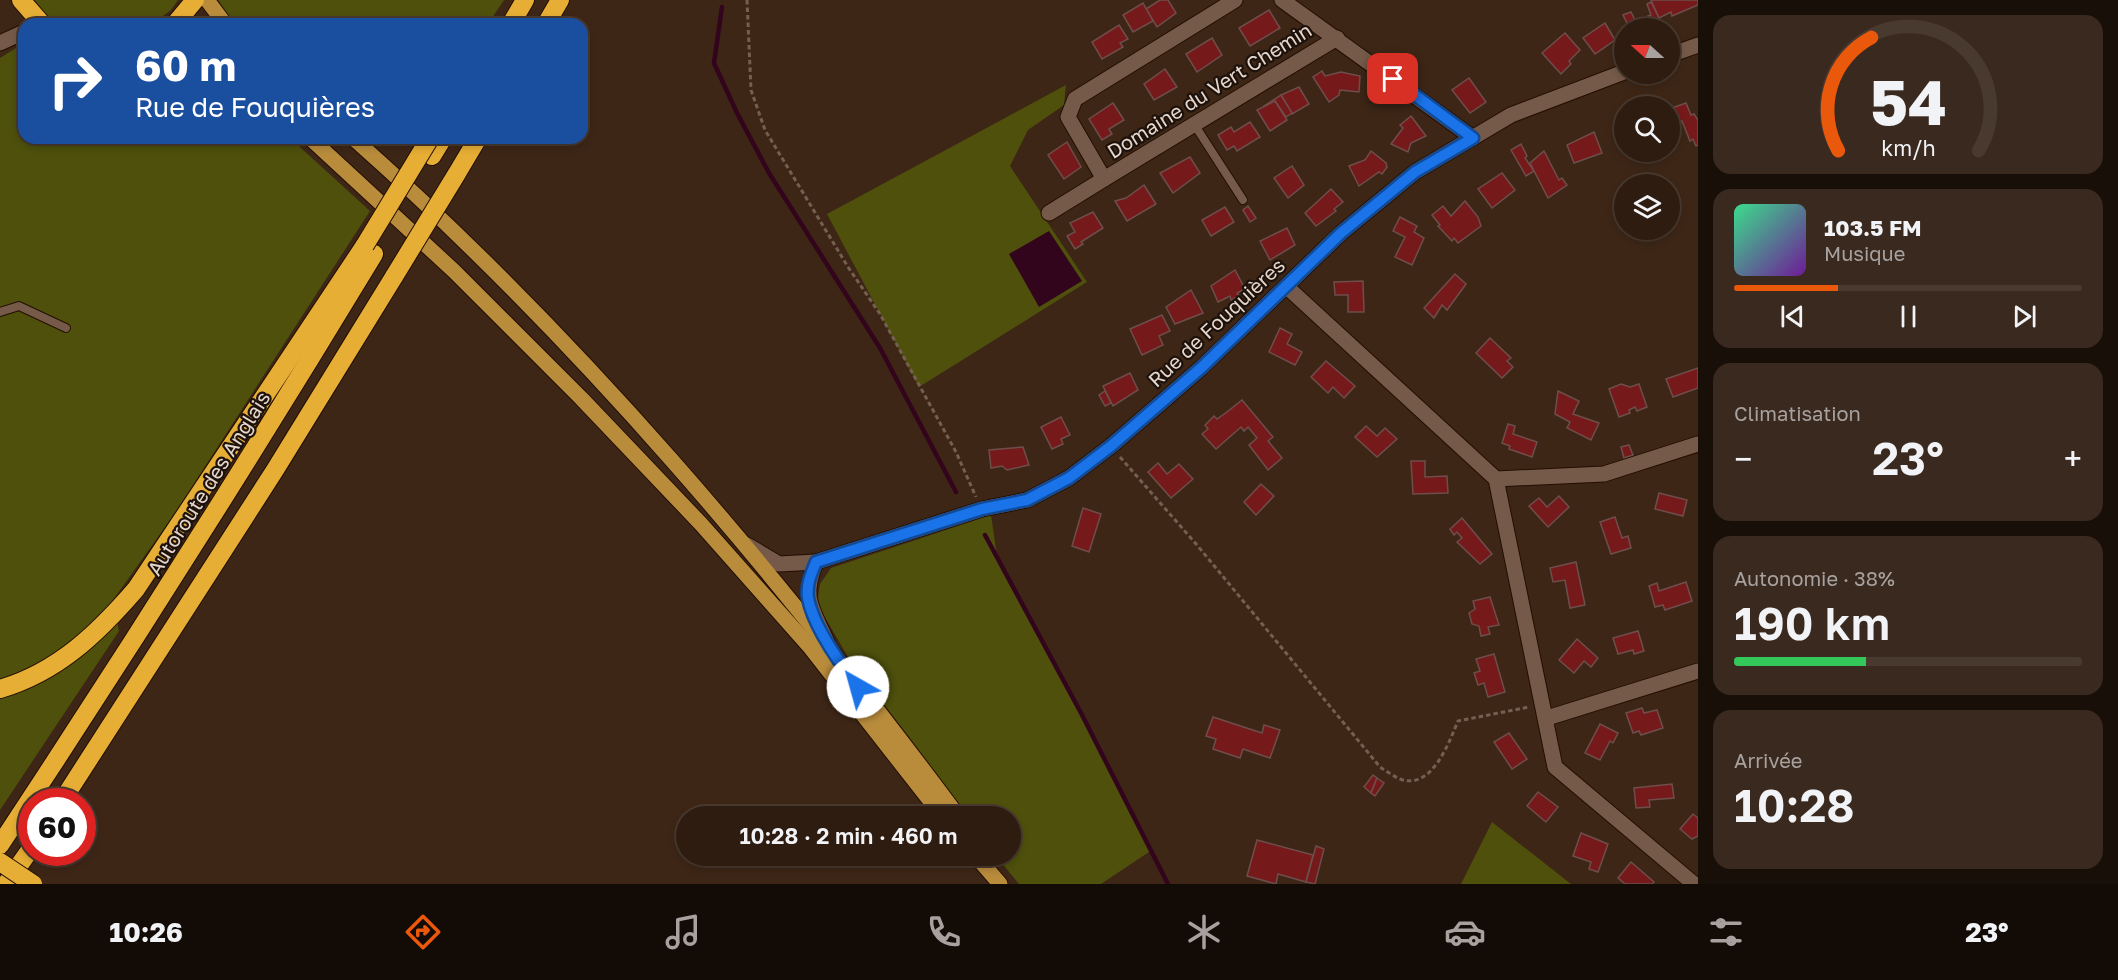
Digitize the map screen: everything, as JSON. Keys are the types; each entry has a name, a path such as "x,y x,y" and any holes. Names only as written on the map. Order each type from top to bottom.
{"highway":[{"path":"21,0 37,18"},
{"path":"180,18 195,0"},
{"path":"514,18 525,0"},
{"path":"550,18 560,0"},
{"path":"70,788 275,470 474,144"},
{"name":"Autoroute des Anglais","path":"0,845 233,486 431,147"},
{"path":"0,688 19,683 74,652 105,625 136,589 369,250"},
{"path":"0,862 33,884"},
{"path":"6,884 18,866"},
{"path":"0,874 14,884 22,866"}],"main road":[{"path":"207,0 220,18"},
{"path":"316,144 454,271 581,398 701,524 809,646 934,806"},
{"path":"359,144 466,244 640,421 833,655 950,806"},
{"path":"984,866 1000,884"},
{"path":"993,866 1006,884"}],"street":[{"name":"Domaine du Vert Chemin","path":"1104,179 1068,117 1075,99 1235,0"},
{"name":"Domaine du Vert Chemin","path":"1282,0 1473,138"},
{"path":"0,43 18,35"},
{"name":"Domaine du Vert Chemin","path":"1049,213 1337,38"},
{"path":"1680,52 1698,45"},
{"name":"Rue de Fouquières","path":"735,536 779,564 816,562 982,509 1027,500 1069,478 1111,446 1201,368 1341,233 1415,172 1511,115 1614,76"},
{"path":"1287,287 1496,479 1555,767 1694,884"},
{"path":"1496,479 1604,474 1698,444"},
{"path":"816,562 808,581 808,599 833,655"},
{"path":"1545,711 1698,671"}],"lane":[{"path":"1194,123 1243,200"},
{"path":"0,312 19,306 66,328"}],"path":[{"path":"747,0 751,90 765,130 895,340 956,452 982,509"},
{"path":"1111,446 1197,545 1372,761 1402,780 1421,777 1439,762 1458,721 1545,711"}],"shaded area":[{"path":"31,0 178,0 171,10 160,18 50,18"},
{"path":"218,0 504,0 492,18 230,18"},
{"path":"18,47 18,144 297,144 370,211 173,516 113,600 119,631 0,810 0,58"},
{"path":"1066,85 1064,105 1028,130 1010,166 1087,282 919,387 827,214"},
{"path":"1049,231 1082,281 1039,307 1009,254"},
{"path":"991,515 997,556 1152,850 1101,884 1019,884 1004,866 1021,866 1021,806 954,806 895,737 817,604 820,584 831,568"},
{"path":"1492,822 1571,884 1461,884"}],"building":[{"path":"1160,0 1168,0 1176,13 1157,27 1146,9"},
{"path":"1651,0 1698,0 1698,5 1672,16 1671,12 1659,18"},
{"path":"1651,2 1659,18 1649,18 1648,16 1651,15 1647,4"},
{"path":"1143,3 1153,21 1133,32 1123,15"},
{"path":"1269,10 1280,28 1250,46 1239,28"},
{"path":"1631,12 1634,18 1624,18 1623,15"},
{"path":"1605,23 1614,41 1595,54 1583,38"},
{"path":"1119,25 1128,39 1120,43 1123,47 1102,59 1092,42"},
{"path":"1565,33 1580,50 1561,74 1542,53"},
{"path":"1212,38 1222,55 1197,72 1186,54"},
{"path":"1165,69 1177,87 1154,100 1144,84"},
{"path":"1322,71 1325,76 1341,72 1360,76 1359,92 1340,90 1339,95 1329,102 1313,77"},
{"path":"1469,78 1486,102 1470,113 1452,90"},
{"path":"1299,87 1309,104 1292,114 1281,95"},
{"path":"1281,95 1292,113 1286,117 1275,101 1265,108 1264,106"},
{"path":"1275,101 1287,120 1270,131 1257,110"},
{"path":"1113,103 1124,120 1109,129 1112,134 1102,140 1089,119"},
{"path":"1686,103 1691,115 1694,114 1698,120 1698,145 1696,146 1693,139 1690,141 1682,121 1680,122 1680,105"},
{"path":"1411,116 1426,136 1411,143 1408,152 1391,144 1403,128 1400,125"},
{"path":"1250,122 1260,137 1237,151 1234,146 1227,150 1218,135 1231,127 1234,132"},
{"path":"1594,132 1602,153 1574,163 1567,145"},
{"path":"1067,142 1081,167 1064,179 1048,155"},
{"path":"1521,144 1527,156 1525,158 1534,171 1526,176 1511,150"},
{"path":"1371,151 1386,163 1387,167 1382,174 1379,172 1359,186 1349,166 1365,160"},
{"path":"1544,151 1559,180 1562,178 1567,185 1548,198 1530,163"},
{"path":"1190,157 1200,173 1173,193 1160,173"},
{"path":"1292,166 1304,185 1288,198 1274,178"},
{"path":"1502,173 1515,190 1492,208 1478,189"},
{"path":"1144,185 1156,204 1127,221 1115,201 1126,198"},
{"path":"1331,189 1343,202 1334,209 1336,211 1316,226 1305,213"},
{"path":"1465,201 1478,217 1481,226 1458,243 1454,238 1452,241 1438,226 1440,225 1432,215 1443,206 1451,216"},
{"path":"1248,206 1256,218 1250,222 1243,210"},
{"path":"1225,207 1234,222 1211,236 1202,220"},
{"path":"1093,212 1103,228 1081,242 1083,244 1075,249 1067,236 1075,232 1070,223"},
{"path":"1400,217 1417,226 1414,232 1424,238 1412,265 1395,257 1405,237 1393,231"},
{"path":"1287,228 1295,245 1270,260 1260,241"},
{"path":"1235,270 1245,289 1231,300 1230,296 1218,302 1211,286"},
{"path":"1455,274 1466,284 1447,310 1442,305 1434,318 1424,308"},
{"path":"1363,281 1364,312 1348,312 1348,295 1335,295 1334,282"},
{"path":"1191,290 1203,313 1175,324 1166,307"},
{"path":"1162,315 1170,331 1159,336 1163,345 1142,355 1130,329"},
{"path":"1280,328 1292,334 1287,344 1302,352 1295,365 1269,352"},
{"path":"1490,338 1511,358 1507,361 1513,367 1502,378 1476,353"},
{"path":"1326,361 1355,386 1344,398 1333,387 1328,393 1311,377"},
{"path":"1698,368 1698,388 1673,397 1666,379"},
{"path":"1130,373 1138,390 1113,406 1103,386"},
{"path":"1621,384 1630,387 1639,384 1647,407 1637,411 1635,407 1629,410 1630,413 1619,417 1609,389"},
{"path":"1105,391 1111,403 1105,406 1099,395"},
{"path":"1558,391 1579,401 1573,414 1599,423 1591,440 1567,428 1570,422 1555,414"},
{"path":"1242,400 1273,437 1268,441 1282,458 1268,470 1249,445 1257,438 1248,427 1244,431 1241,427 1216,449 1202,434 1208,429 1205,425 1214,416 1217,419"},
{"path":"1061,417 1070,435 1061,439 1063,444 1052,449 1041,427"},
{"path":"1508,424 1515,426 1513,434 1537,442 1532,457 1509,449 1510,446 1502,443"},
{"path":"1366,426 1377,436 1385,428 1397,439 1377,457 1355,437"},
{"path":"1629,445 1633,455 1624,458 1621,447"},
{"path":"1023,447 1029,465 1007,470 1002,466 991,468 989,450"},
{"path":"1411,461 1425,461 1425,477 1447,476 1448,493 1413,494"},
{"path":"1158,463 1167,474 1179,464 1193,479 1171,498 1148,472"},
{"path":"1261,484 1274,496 1256,515 1244,502"},
{"path":"1659,493 1687,500 1683,516 1655,509"},
{"path":"1559,496 1569,507 1548,527 1529,506 1539,498 1547,507"},
{"path":"1083,508 1101,514 1089,552 1072,546"},
{"path":"1615,517 1622,538 1628,536 1631,548 1611,554 1600,522"},
{"path":"1462,518 1492,554 1480,564 1457,542 1462,538 1457,532 1454,535 1450,529"},
{"path":"1576,562 1585,605 1570,608 1565,580 1553,582 1550,568"},
{"path":"1686,582 1692,601 1665,610 1663,605 1655,607 1649,586 1657,583 1659,591"},
{"path":"1490,597 1499,625 1488,627 1490,634 1481,636 1479,626 1472,624 1469,613 1475,609 1473,601"},
{"path":"1638,631 1644,651 1634,654 1633,650 1618,654 1613,638"},
{"path":"1577,639 1598,658 1591,667 1584,661 1574,673 1559,660"},
{"path":"1494,654 1505,692 1488,697 1484,683 1478,685 1474,673 1480,671 1476,659"},
{"path":"1642,708 1644,713 1657,710 1663,728 1641,735 1639,731 1633,733 1626,713"},
{"path":"1213,717 1262,733 1264,725 1280,730 1270,758 1243,749 1240,758 1213,749 1216,739 1206,736"},
{"path":"1600,724 1618,733 1613,743 1610,741 1600,760 1585,753"},
{"path":"1509,733 1527,759 1512,769 1494,742"},
{"path":"1373,775 1377,778 1371,793 1364,787"},
{"path":"1377,778 1384,783 1375,796 1371,793"},
{"path":"1672,784 1674,798 1649,800 1650,807 1636,808 1634,788"},
{"path":"1538,792 1558,807 1546,822 1527,806"},
{"path":"1693,814 1698,818 1698,836 1692,839 1680,829"},
{"path":"1581,833 1608,844 1598,872 1589,869 1591,862 1573,856"},
{"path":"1257,840 1313,855 1306,882 1278,874 1276,884 1247,876"},
{"path":"1316,846 1324,849 1315,884 1306,882"},
{"path":"1631,862 1654,882 1652,884 1625,884 1618,878"}],"waterway":[{"path":"722,7 714,63 737,113 769,173 880,348 956,492"},
{"path":"985,535 1081,713 1168,884"}],"route":[{"path":"858,687 833,655 808,599 808,581 816,562 982,509 1027,500 1069,478 1111,446 1201,368 1341,233 1415,172 1473,138 1393,79"}]}
